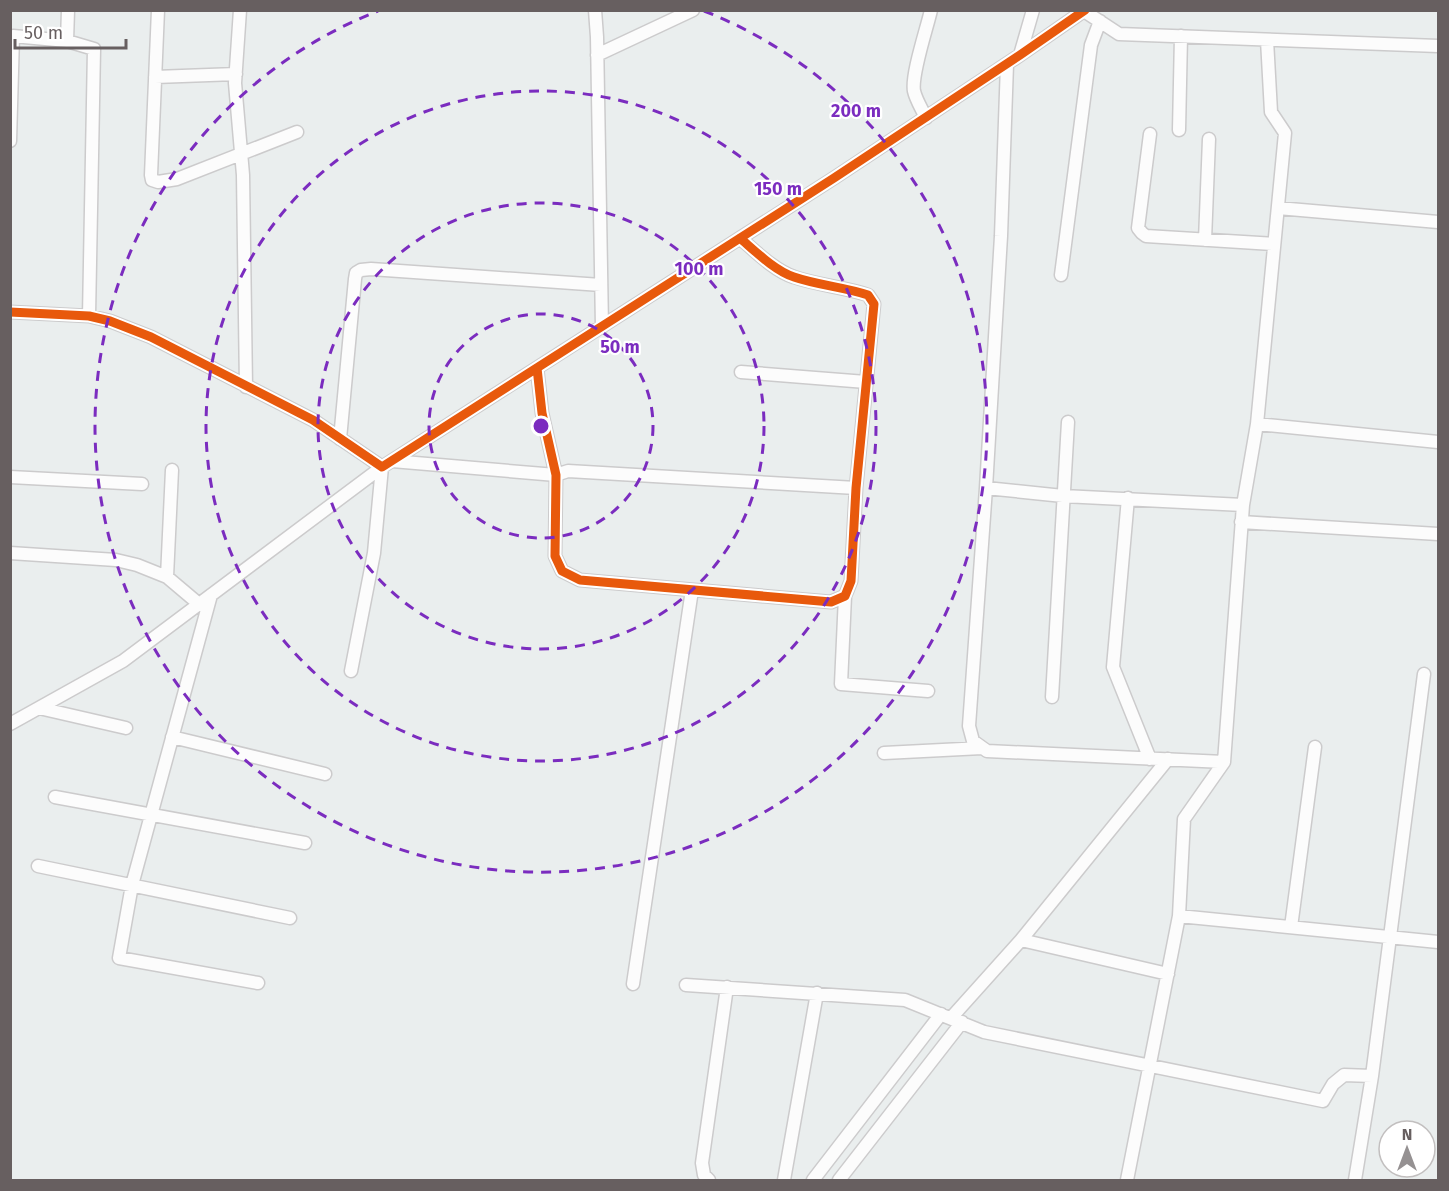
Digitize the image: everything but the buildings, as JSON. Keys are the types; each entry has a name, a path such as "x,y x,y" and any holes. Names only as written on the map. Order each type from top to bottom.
{"street":[{"path":"67,41 68,10"},
{"path":"158,10 152,180 158,182 177,179 297,132"},
{"path":"240,10 235,83 243,175 246,387"},
{"path":"595,10 602,327"},
{"path":"597,55 693,10"},
{"path":"926,118 914,92 914,84 915,70 932,10"},
{"path":"1020,55 1033,10"},
{"path":"10,724 123,661 387,464 926,118 1085,11 1119,34 1438,46"},
{"path":"1061,275 1090,45 1100,21"},
{"path":"10,141 12,36 67,41 94,49 89,316"},
{"path":"1179,130 1181,36"},
{"path":"1127,1180 1179,916 1184,819 1224,762 1241,522 1257,424 1285,133 1271,112 1267,40"},
{"path":"1007,64 1001,236 969,726 973,741 987,751 1224,762"},
{"path":"155,77 236,74"},
{"path":"1150,134 1138,228 1142,233 1146,236 1274,244"},
{"path":"1205,240 1209,139"},
{"path":"1278,208 1438,222"},
{"path":"740,238 792,277 854,290 868,295 874,304 856,488 851,581 845,596 841,684 928,691"},
{"path":"340,439 354,279 356,273 361,270 601,285"},
{"path":"10,312 89,316 110,321 151,337 313,420 340,439 387,464 556,475 568,471 856,488"},
{"path":"537,368 542,413 556,475 555,556 562,571 579,580 692,590 831,602 845,596"},
{"path":"741,372 866,382"},
{"path":"1052,697 1068,422"},
{"path":"1257,424 1438,442"},
{"path":"351,671 374,553 387,464"},
{"path":"167,577 172,470"},
{"path":"10,477 142,484"},
{"path":"986,488 1063,496 1243,505"},
{"path":"1128,498 1113,667 1150,759"},
{"path":"1241,522 1438,534"},
{"path":"10,553 116,560 137,565 167,577 199,604"},
{"path":"633,984 692,590"},
{"path":"211,595 132,885 119,958 258,983"},
{"path":"1354,1180 1372,1076 1424,674"},
{"path":"39,708 126,728"},
{"path":"172,737 325,774"},
{"path":"1291,927 1315,747"},
{"path":"884,753 982,748"},
{"path":"813,1180 951,1018 1021,940 1168,759"},
{"path":"55,797 305,843"},
{"path":"38,866 290,918"},
{"path":"1179,916 1438,942"},
{"path":"1021,940 1168,974"},
{"path":"686,985 906,1000 984,1032 1323,1101 1333,1084 1344,1075 1372,1076"},
{"path":"709,1180 704,1175 702,1163 727,987"},
{"path":"784,1180 817,993"},
{"path":"839,1180 951,1018"}],"cycle path":[{"path":"10,312 89,316 110,321 151,337 313,420 382,467 834,178 1085,10"},
{"path":"537,368 542,413 556,475 555,556 562,571 580,580 831,602 845,596 851,581 856,488 874,304 868,295 787,274 740,238"}]}
